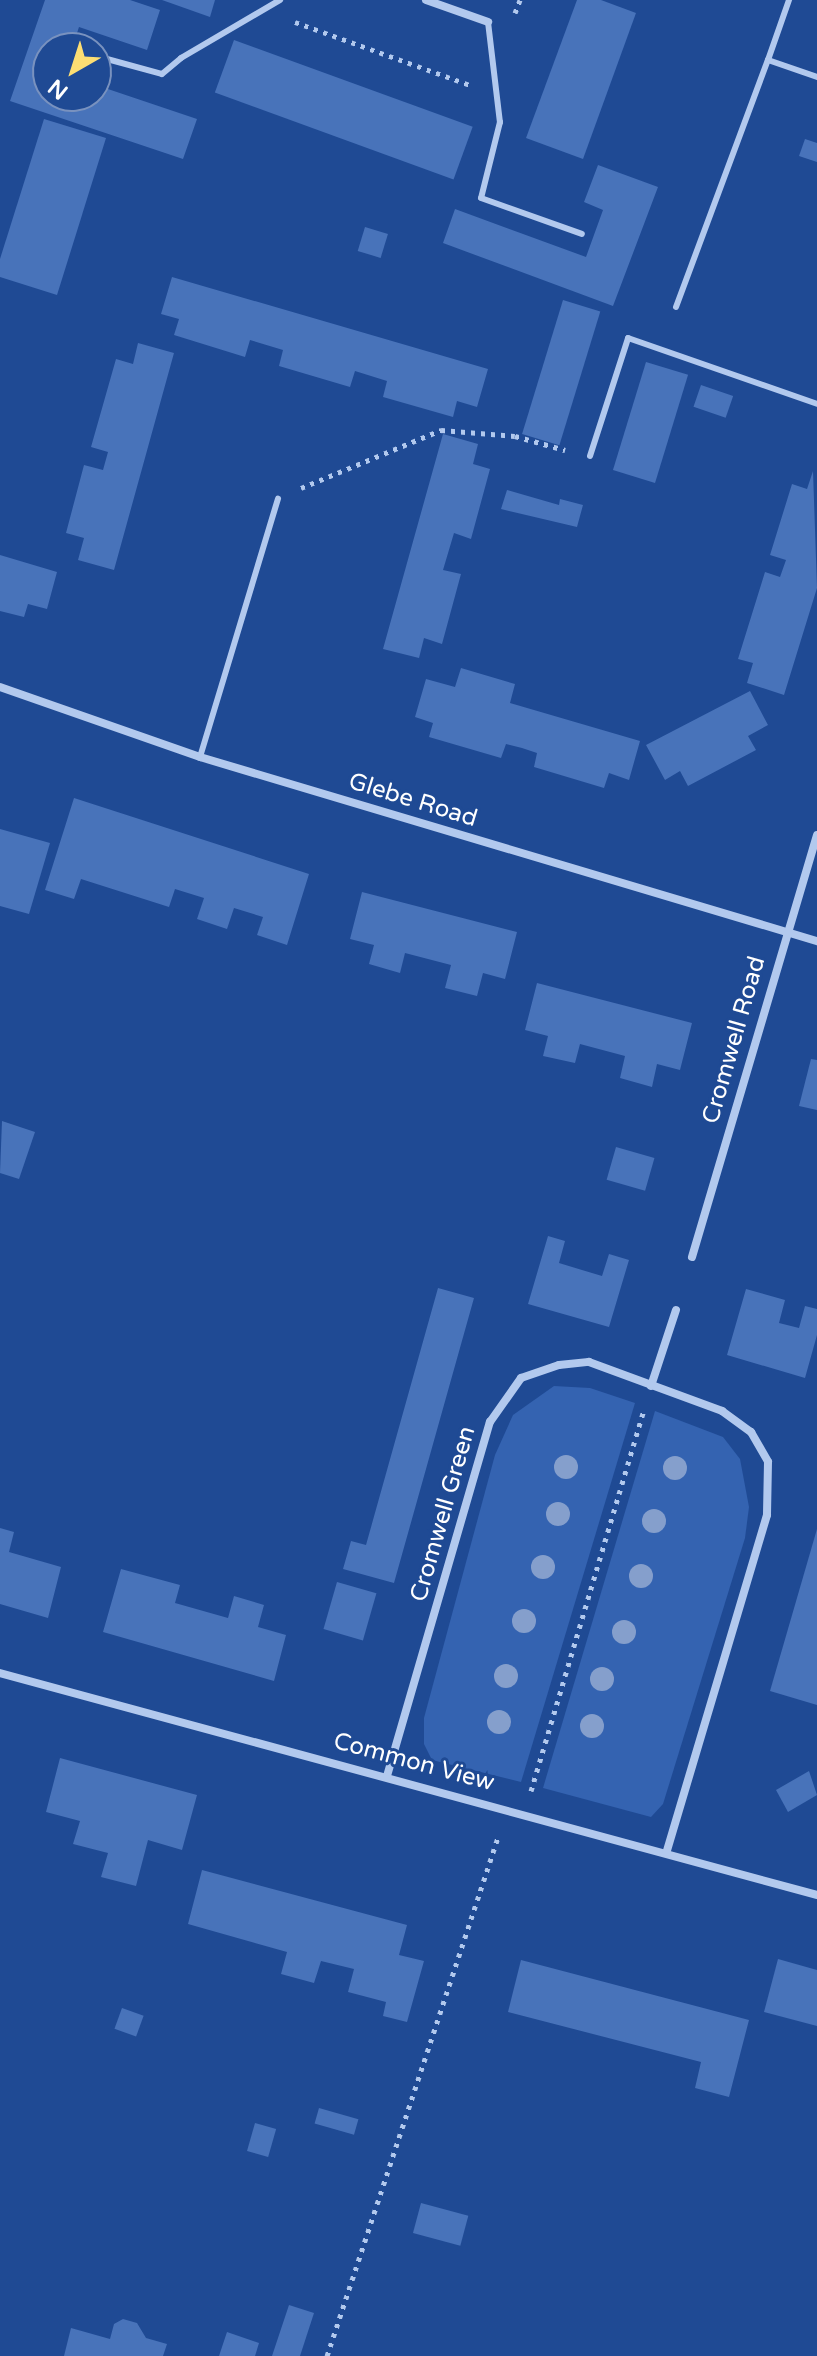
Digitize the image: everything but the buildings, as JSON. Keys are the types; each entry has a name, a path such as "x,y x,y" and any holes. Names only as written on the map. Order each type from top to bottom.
{"street":[{"path":"426,0 488,22"},
{"name":"Glebe Road","path":"0,687 200,757 817,941"},
{"name":"Cromwell Road","path":"692,1257 785,933 817,835"},
{"path":"651,1386 676,1310"},
{"name":"Cromwell Green","path":"387,1776 490,1422 521,1378 559,1365 589,1362 722,1411 751,1432 768,1462 767,1515 666,1853"},
{"name":"Common View","path":"0,1673 508,1807 817,1895"}],"lane":[{"path":"112,60 162,74 191,51 280,0"},
{"path":"676,307 789,0"},
{"path":"488,22 500,122 481,198 582,234"},
{"path":"768,60 817,77"},
{"path":"590,456 628,338 817,404"},
{"path":"200,757 278,499"}],"path":[{"path":"263,10 485,90 520,0"},
{"path":"278,499 441,430 515,436 590,456"},
{"path":"525,1812 641,1422"},
{"path":"327,2356 508,1807"}],"shaded area":[{"path":"554,1386 590,1388 635,1403 521,1782 432,1760 424,1744 424,1718 495,1455 513,1415"},
{"path":"655,1411 723,1437 740,1459 749,1507 745,1538 663,1804 651,1817 543,1788"}]}
